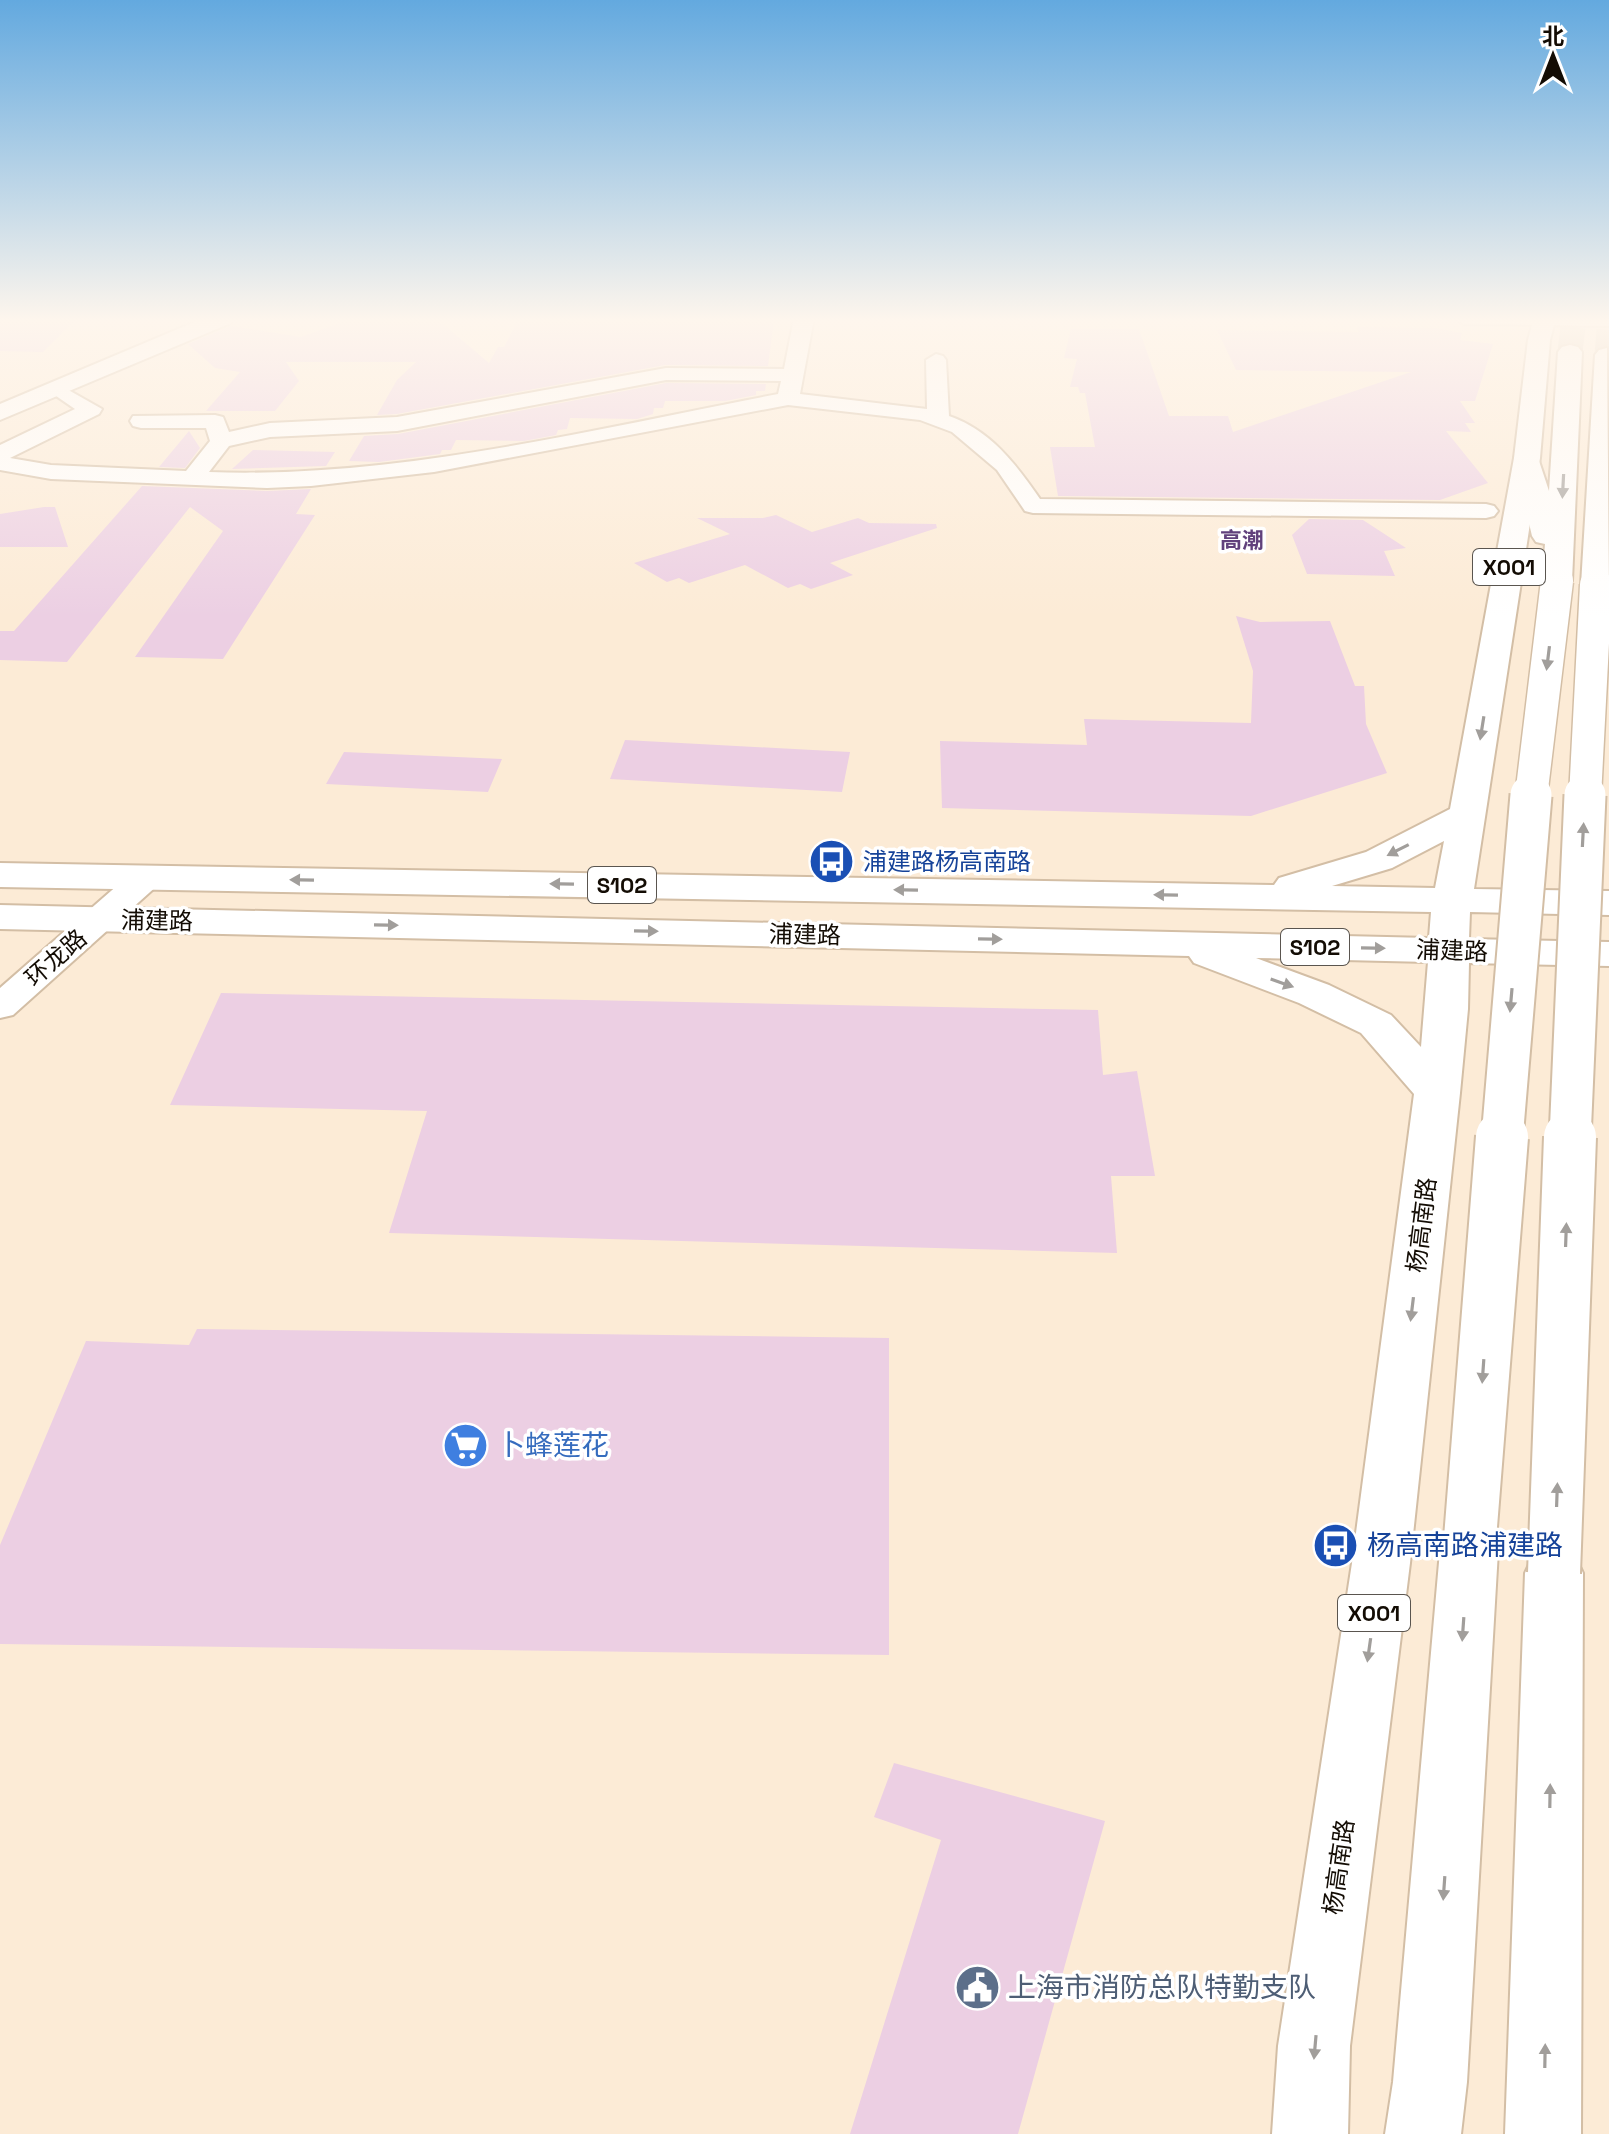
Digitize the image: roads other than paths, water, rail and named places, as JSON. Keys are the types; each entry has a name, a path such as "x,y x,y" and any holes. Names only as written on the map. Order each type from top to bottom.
{"main road":[{"name":"杨高南路","path":"1310,2134 1314,2046 1379,1579 1438,1093 1447,1009 1447,951 1531,418"},
{"name":"X001","path":"1423,2134 1430,2082 1524,859 1588,575 1575,418"},
{"name":"X001","path":"1543,2134 1554,1573 1588,575 1602,418"},
{"path":"1527,458 1588,575"},
{"path":"1244,897 1301,885 1379,860 1468,814"},
{"name":"浦建路","path":"0,875 1609,903"},
{"name":"浦建路","path":"0,917 1609,954"},
{"path":"1184,944 1314,994 1376,1024 1438,1093"}],"street":[{"path":"0,454 74,418"},
{"path":"192,478 221,441 270,430 397,424 432,418"},
{"path":"0,463 51,472 104,475 311,479 434,465 688,418"},
{"path":"935,418 960,427 1005,465 1033,506 1486,511"},
{"path":"141,421 215,422 221,441"},
{"path":"76,496 104,475"},
{"name":"环龙路","path":"0,1007 147,877"}],"place":[{"name":"浦建路杨高南路","path":"832,862"},
{"name":"卜蜂莲花","path":"466,1445"},
{"name":"杨高南路浦建路","path":"1336,1545"},
{"name":"上海市消防总队特勤支队","path":"977,1987"}],"district":[{"name":"高潮","path":"1242,540"}]}
